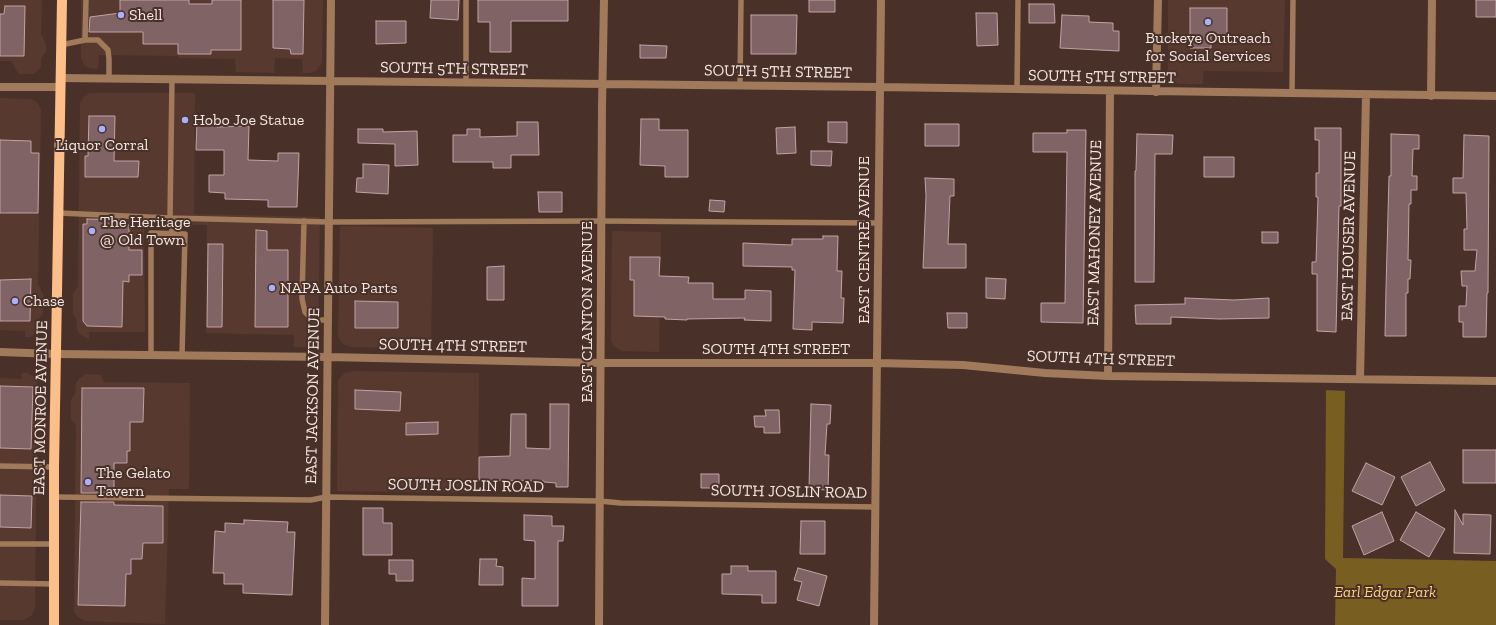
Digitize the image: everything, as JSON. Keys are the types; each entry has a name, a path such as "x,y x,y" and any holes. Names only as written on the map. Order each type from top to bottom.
{"main road":[{"name":"EAST MONROE AVENUE","path":"54,625 54,467 62,0"}],"street":[{"name":"EAST JACKSON AVENUE","path":"325,625 331,0"},
{"name":"EAST CLANTON AVENUE","path":"599,625 602,84 604,0"},
{"name":"EAST CENTRE AVENUE","path":"874,625 881,0"},
{"path":"1156,92 1158,0"},
{"path":"1431,96 1432,0"},
{"name":"SOUTH 5TH STREET","path":"0,87 109,78 1496,96"},
{"name":"EAST MAHONEY AVENUE","path":"1108,376 1110,91"},
{"name":"EAST HOUSER AVENUE","path":"1360,379 1366,95"},
{"name":"SOUTH 4TH STREET","path":"0,352 600,363 877,363 963,365 1045,373 1108,376 1496,381"}],"lane":[{"path":"85,40 86,0"},
{"path":"466,0 466,83"},
{"path":"740,86 741,0"},
{"path":"1017,90 1018,0"},
{"path":"1292,94 1293,0"},
{"path":"61,45 85,40 98,40 108,50 109,78"},
{"path":"172,79 172,233"},
{"path":"59,213 171,218 329,222 602,221 878,223"},
{"path":"304,221 302,300 304,312 308,316 317,320 328,320"},
{"path":"151,355 151,233 185,234 182,355"},
{"path":"0,466 54,467"},
{"name":"SOUTH JOSLIN ROAD","path":"55,497 311,500 326,497 876,507"},
{"path":"0,544 55,544"},
{"path":"0,583 54,584"}],"shaded area":[{"path":"0,0 42,0 41,34 46,44 46,51 41,59 41,67 33,74 19,74 11,61 0,61"},
{"path":"81,0 323,0 322,63 317,70 311,73 303,73 302,59 275,58 274,73 236,72 235,59 178,58 178,56 99,55 98,69 89,68 84,65 81,57"},
{"path":"1168,0 1285,0 1283,72 1203,71 1203,84 1179,84 1172,80 1168,73"},
{"path":"90,93 195,93 194,214 320,217 318,336 313,345 308,347 294,347 294,335 206,333 207,225 144,224 145,332 89,332 89,339 79,334 77,321 73,313 73,294 78,286 80,103 83,98"},
{"path":"0,98 30,99 37,102 41,109 38,284 43,294 43,313 38,320 38,328 30,337 25,337 25,331 0,330"},
{"path":"340,226 433,228 431,349 352,347 341,342 338,336"},
{"path":"612,231 661,232 659,352 622,351 614,346 611,340"},
{"path":"353,371 479,373 478,493 337,491 338,382 345,373"},
{"path":"22,373 27,373 33,376 37,382 37,391 42,399 42,418 37,426 35,607 32,615 24,620 0,620 0,378 22,379"},
{"path":"86,374 101,375 104,382 190,383 189,489 169,489 165,624 85,621 78,617 74,612 76,426 71,419 71,400 75,394 76,383"}],"green space":[{"name":"Earl Edgar Park","path":"1326,390 1345,391 1343,558 1496,561 1496,625 1335,625 1336,569 1325,559"}],"building":[{"path":"120,0 189,0 189,4 212,4 212,0 241,0 241,50 211,50 211,54 178,54 178,44 143,44 143,32 89,32 90,17 120,13"},
{"path":"273,0 304,0 303,54 291,54 290,49 273,48"},
{"path":"431,0 459,0 458,20 430,18"},
{"path":"478,0 568,0 568,21 511,21 511,52 490,52 490,22 478,22"},
{"path":"809,0 835,0 835,12 809,12"},
{"path":"1476,0 1496,0 1496,17 1476,17"},
{"path":"1029,4 1054,4 1055,23 1029,23"},
{"path":"5,6 25,6 24,56 0,56 0,14 4,14"},
{"name":"Buckeye Outreach for Social Services","path":"1190,8 1227,8 1227,36 1211,35 1211,48 1190,48"},
{"path":"976,13 997,13 998,45 977,46"},
{"path":"751,15 797,15 796,54 751,54"},
{"path":"1062,15 1089,16 1089,22 1113,23 1113,31 1119,31 1119,51 1060,48"},
{"path":"376,21 406,21 406,43 376,44"},
{"path":"640,45 667,46 666,58 640,58"},
{"path":"89,116 115,116 114,161 139,161 138,177 85,177 85,156 88,156"},
{"path":"197,119 217,120 217,127 249,126 248,160 278,161 278,153 299,153 297,207 268,207 268,200 225,199 225,193 209,192 209,175 224,175 224,150 196,150"},
{"path":"641,119 659,119 659,130 688,130 688,177 665,177 665,166 640,165"},
{"path":"517,122 538,122 539,155 511,155 511,168 493,168 493,162 453,162 453,135 467,135 467,129 480,129 480,137 517,136"},
{"path":"828,122 847,122 847,143 828,142"},
{"path":"925,124 959,124 959,146 925,146"},
{"path":"795,127 796,153 777,154 776,128"},
{"path":"1315,128 1341,128 1341,206 1339,206 1336,332 1317,331 1317,274 1312,274 1312,262 1316,262 1318,197 1316,197 1316,173 1319,173 1319,140 1315,140"},
{"path":"358,129 383,129 383,132 417,131 418,165 395,166 395,144 358,143"},
{"path":"1067,130 1086,130 1083,323 1041,322 1041,303 1065,303 1067,152 1033,152 1033,133 1067,133"},
{"path":"1137,134 1173,135 1172,154 1155,154 1154,282 1135,282 1135,171"},
{"path":"1391,134 1419,135 1419,149 1413,149 1412,176 1417,176 1417,190 1411,190 1411,204 1409,204 1408,260 1411,260 1410,279 1408,279 1408,293 1406,293 1406,336 1385,336 1389,176 1391,176"},
{"path":"1464,135 1489,136 1488,293 1486,337 1463,337 1463,322 1459,322 1459,306 1466,306 1467,286 1462,286 1461,271 1475,271 1477,250 1464,250 1464,229 1467,229 1466,193 1453,193 1453,178 1463,178"},
{"path":"0,140 31,141 31,153 39,153 38,213 0,213"},
{"path":"811,151 832,151 831,166 811,165"},
{"path":"1204,157 1234,157 1234,177 1204,177"},
{"path":"363,164 389,165 388,194 356,192 357,178 363,178"},
{"path":"925,178 954,179 954,196 950,196 948,244 966,244 966,268 923,268 926,196"},
{"path":"538,192 562,192 562,212 539,212"},
{"path":"710,200 725,201 724,212 709,211"},
{"path":"87,219 123,220 123,225 129,225 129,250 142,250 142,275 129,275 129,282 123,281 122,327 87,326 83,321 83,224 87,224"},
{"name":"NAPA Auto Parts","path":"256,230 267,231 267,250 288,250 288,327 255,327"},
{"path":"1262,232 1278,232 1278,243 1262,243"},
{"path":"823,236 838,236 837,271 842,271 841,298 844,298 843,323 812,322 812,330 793,329 795,270 792,270 792,267 743,266 743,243 792,245 792,239 823,239"},
{"path":"208,244 223,244 222,327 207,327"},
{"path":"630,257 660,257 659,276 689,277 688,283 713,283 713,299 745,299 745,290 771,291 771,321 744,320 745,318 687,320 665,319 665,317 634,316 634,280 630,280"},
{"path":"504,266 504,300 487,300 487,267"},
{"path":"986,278 1006,279 1005,299 986,298"},
{"name":"Chase","path":"31,279 30,321 0,321 0,280"},
{"path":"1185,298 1234,300 1269,298 1269,318 1220,319 1171,317 1171,324 1136,324 1135,305 1185,304"},
{"path":"355,301 398,302 398,328 355,328"},
{"path":"947,313 967,313 967,328 948,328"},
{"path":"0,386 33,387 31,449 0,448"},
{"path":"82,388 144,388 143,422 130,422 130,451 127,451 127,463 114,463 114,493 81,493"},
{"path":"355,390 401,392 400,411 355,409"},
{"path":"550,404 569,404 568,487 556,487 556,483 544,481 479,480 479,457 510,456 511,414 526,414 526,448 550,449"},
{"path":"811,404 831,405 830,424 827,424 825,455 829,455 828,490 809,489"},
{"path":"765,410 779,410 780,433 764,433 764,427 755,427 754,416 766,416"},
{"path":"438,422 438,434 406,435 406,423"},
{"path":"1463,450 1496,450 1496,483 1463,483"},
{"path":"1430,462 1445,490 1416,506 1401,477"},
{"path":"1366,463 1395,477 1382,505 1352,491"},
{"path":"701,474 719,474 719,488 701,488"},
{"path":"0,495 32,496 31,528 0,527"},
{"path":"81,502 114,502 114,505 163,506 163,543 143,543 142,559 131,559 131,574 126,574 125,606 78,605"},
{"path":"363,508 383,508 383,523 392,523 392,555 363,555"},
{"path":"1455,510 1463,525 1463,514 1491,515 1490,554 1454,553"},
{"path":"1382,512 1394,541 1364,555 1352,526"},
{"path":"1416,512 1445,529 1429,557 1400,540"},
{"path":"524,515 552,516 552,526 564,526 563,541 558,541 558,606 522,606 522,578 535,579 535,541 524,540"},
{"path":"244,520 288,522 287,532 295,532 292,595 243,593 243,584 224,584 224,573 213,573 215,531 225,532 225,523 244,524"},
{"path":"801,521 825,521 825,554 800,554"},
{"path":"480,559 497,559 496,566 503,567 503,585 479,585"},
{"path":"389,560 413,560 413,581 396,581 396,574 389,574"},
{"path":"731,566 748,566 748,571 776,571 776,603 762,603 762,595 722,594 722,574 731,574"},
{"path":"798,568 827,576 819,606 797,600 802,582 794,580"}],"place":[{"name":"Shell","path":"121,15"},
{"name":"Buckeye Outreach for Social Services","path":"1208,22"},
{"name":"Hobo Joe Statue","path":"185,120"},
{"name":"Liquor Corral","path":"102,129"},
{"name":"The Heritage @ Old Town","path":"92,231"},
{"name":"NAPA Auto Parts","path":"272,288"},
{"name":"Chase","path":"15,301"},
{"name":"The Gelato Tavern","path":"88,482"}]}
